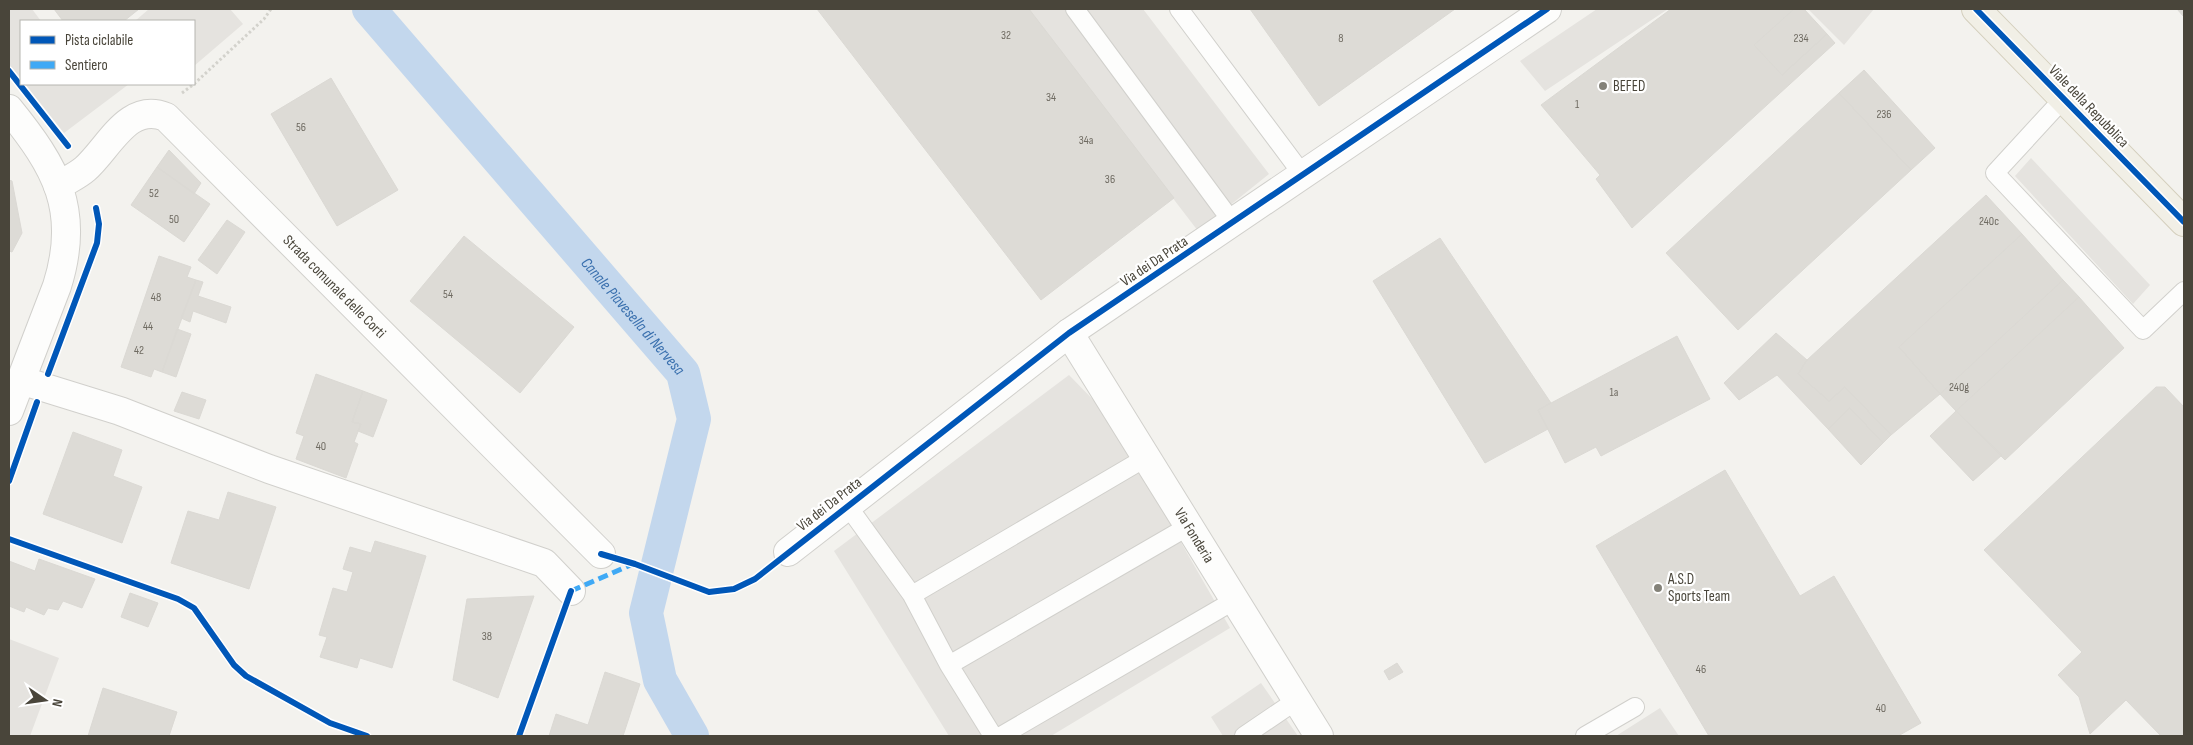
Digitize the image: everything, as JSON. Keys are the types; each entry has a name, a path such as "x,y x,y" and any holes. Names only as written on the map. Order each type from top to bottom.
{"main road":[{"name":"Viale della Repubblica","path":"1976,9 2184,222"}],"street":[{"name":"Via dei Da Prata","path":"788,552 1069,333 1547,9"},
{"path":"9,109 48,161 64,207 67,236 64,265 9,411"},
{"name":"Strada comunale delle Corti","path":"58,186 85,169 130,120 142,113 154,112 166,117 600,554"},
{"name":"Via Fonderia","path":"1069,333 1319,736"},
{"path":"20,380 120,411 269,469 544,563 572,592"}],"lane":[{"path":"1075,9 1233,223"},
{"path":"1179,9 1304,174"},
{"path":"2064,98 1995,173 2143,330 2184,290"},
{"path":"912,595 1147,457"},
{"path":"847,506 912,595 949,665 993,736"},
{"path":"949,665 1189,526"},
{"path":"1001,736 1235,600"},
{"path":"1244,736 1297,700"},
{"path":"1597,733 1635,707"}],"path":[{"path":"195,83 264,19 271,9"}],"shaded area":[{"path":"9,9 32,9 40,20 20,20 20,78 9,64"},
{"path":"149,9 230,9 243,24 195,65 195,20 136,20"},
{"path":"1028,9 1143,9 1269,174 1198,231"},
{"path":"1597,9 1668,9 1545,91 1520,61"},
{"path":"1808,9 1874,9 1844,45"},
{"path":"26,85 128,85 64,133"},
{"path":"2031,158 2150,285 2133,304 2015,176"},
{"path":"1069,375 1108,415 1230,628 1051,736 949,736 834,551"},
{"path":"9,639 59,658 30,736 9,736"},
{"path":"1261,683 1298,736 1223,736 1211,717"},
{"path":"1660,708 1679,736 1616,736"}],"building":[{"path":"54,9 139,9 125,20 62,20"},
{"path":"817,9 1029,9 1174,198 1041,300"},
{"path":"1250,9 1455,9 1319,106"},
{"path":"1671,9 1794,9 1754,45 1782,75 1827,34 1835,43 1632,228 1596,179 1600,175 1541,105"},
{"path":"1794,9 1804,9 1827,34 1782,75 1754,45"},
{"path":"2177,9 2184,9 2184,17"},
{"path":"1864,70 1935,148 1911,170 1839,93"},
{"path":"331,78 398,190 337,226 271,114"},
{"path":"1839,93 1911,170 1738,330 1666,253"},
{"path":"169,150 201,183 194,194 157,167"},
{"path":"157,167 210,204 184,242 131,205"},
{"path":"9,180 12,181 22,233 12,252 9,251"},
{"path":"1986,195 2022,234 1899,347 1940,394 1891,435 1845,387 1829,401 1798,374 1807,360"},
{"path":"227,220 245,232 217,274 198,260"},
{"path":"2022,234 2063,280 1940,394 1899,347"},
{"path":"464,236 574,327 520,393 410,301"},
{"path":"1440,238 1551,403 1538,410 1548,429 1485,463 1373,281"},
{"path":"159,256 191,267 187,277 196,280 162,372 154,369 151,377 121,367"},
{"path":"196,280 203,282 198,296 231,307 226,323 193,311 190,322 181,318"},
{"path":"2063,280 2079,297 1956,411 1940,394"},
{"path":"2079,297 2124,348 2005,460 1956,411"},
{"path":"177,329 191,334 176,377 162,372"},
{"path":"1776,333 1807,360 1798,374 1829,401 1845,387 1891,435 1883,443 1850,408 1828,429 1777,375 1739,400 1724,383"},
{"path":"1677,336 1710,399 1601,456 1596,447 1565,463 1538,410"},
{"path":"316,374 363,391 352,422 361,424 354,442 358,444 346,478 296,459 304,436 296,433"},
{"path":"2156,387 2165,387 2184,407 2184,736 2161,736 2126,700 2090,734 2079,697 2058,675 2082,652 1984,550"},
{"path":"363,391 387,400 373,437 358,431 361,424 352,422"},
{"path":"182,392 206,400 199,419 174,411"},
{"path":"1850,408 1883,443 1861,465 1828,429"},
{"path":"1956,411 2002,455 1973,481 1930,436"},
{"path":"73,432 122,450 113,476 142,487 122,543 43,514"},
{"path":"1725,470 1800,596 1834,576 1921,723 1898,736 1709,736 1596,546"},
{"path":"228,492 276,507 249,589 171,563 188,511 219,520"},
{"path":"375,541 426,556 392,668 360,658 357,668 320,657 327,637 319,635 333,588 347,592 353,572 343,569 350,547 371,553"},
{"path":"39,559 95,579 82,608 63,601 58,610 48,608 44,615 26,607 24,612 9,606 9,561 35,571"},
{"path":"130,593 158,603 148,627 121,617"},
{"path":"534,596 498,698 453,680 467,599"},
{"path":"1397,663 1403,672 1389,680 1384,671"},
{"path":"605,672 640,684 623,736 549,736 556,714 588,725"},
{"path":"103,688 177,712 169,736 88,736"}],"waterway":[{"name":"Canale Piavesella di Nervesa","path":"369,9 683,373 694,419 646,613 660,680 692,736"}],"marked path":[{"path":"571,591 633,564"}],"cycle path":[{"path":"601,554 635,564 709,592 734,589 755,579 1069,333 1547,9"},
{"path":"1976,9 2184,222"},
{"path":"9,71 20,85"},
{"path":"20,85 68,146"},
{"path":"48,374 97,243 99,224 96,208"},
{"path":"9,481 37,402"},
{"path":"9,539 178,599 194,608 234,665 246,676 330,723 367,736"},
{"path":"519,736 571,591"}],"place":[{"name":"BEFED","path":"1603,86"},
{"name":"A.S.D Sports Team","path":"1658,588"}]}
